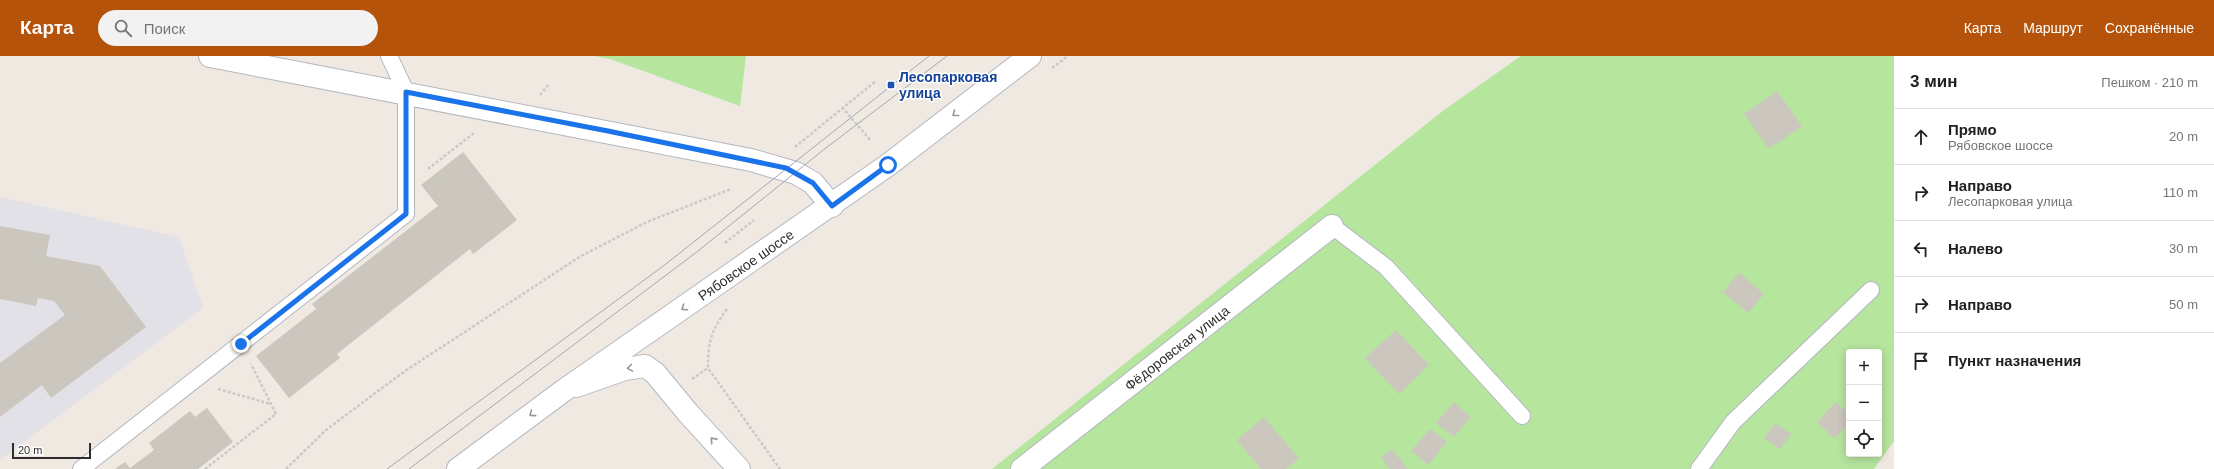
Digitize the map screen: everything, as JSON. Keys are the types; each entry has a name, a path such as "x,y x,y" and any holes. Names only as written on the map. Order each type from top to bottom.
{"street":[{"path":"210,56 608,131 786,168 813,183 832,206"},
{"name":"Рябовское шоссе","path":"458,469 563,391 832,206 1030,56"},
{"name":"Фёдоровская улица","path":"1022,469 1332,226"},
{"path":"563,391 624,369 645,366 655,373 688,413 739,469"}],"lane":[{"path":"81,469 406,214 406,92 389,56"},
{"path":"1332,226 1386,267 1522,416"},
{"path":"1699,469 1733,422 1871,290"}],"path":[{"path":"795,147 842,107 876,81"},
{"path":"842,107 871,141"},
{"path":"406,186 475,132"},
{"path":"286,469 326,430 404,371 581,256 648,222 731,189"},
{"path":"725,243 754,220"},
{"path":"205,469 276,414 241,344"},
{"path":"708,368 780,469"},
{"path":"192,382 271,405"}],"shaded area":[{"path":"0,197 179,237 203,308 0,460"}],"green space":[{"path":"595,56 746,56 740,106 610,59"},
{"path":"1521,56 1894,56 1894,441 1874,469 992,469 1444,110"}],"building":[{"path":"1777,91 1802,126 1769,149 1744,114"},
{"path":"463,152 517,220 473,254 470,249 337,354 340,358 289,398 256,356 316,309 312,304 438,206 421,185"},
{"path":"0,226 50,235 46,256 100,266 146,327 51,398 42,385 0,417 0,363 65,315 54,301 38,298 36,306 0,299"},
{"path":"1739,273 1764,294 1748,313 1723,292"},
{"path":"1396,330 1429,365 1399,394 1365,358"},
{"path":"1454,402 1471,417 1454,437 1436,423"},
{"path":"1836,402 1846,411 1846,427 1834,439 1817,422"},
{"path":"207,408 233,442 198,469 115,469 125,462 130,468 154,450 149,443 190,411 195,417"},
{"path":"1264,417 1299,459 1286,469 1261,469 1237,440"},
{"path":"1775,423 1791,434 1780,449 1764,438"},
{"path":"1430,429 1447,442 1428,465 1411,451"},
{"path":"1392,449 1408,469 1390,469 1381,457"}],"tram line":[{"path":"387,469 662,267 929,56"},
{"path":"409,469 698,251 822,151 947,56"}],"place":[{"name":"Лесопарковая улица","path":"891,85"}],"route":[{"path":"241,344 406,214 406,92 608,131 786,168 813,183 832,206 888,165"}]}
